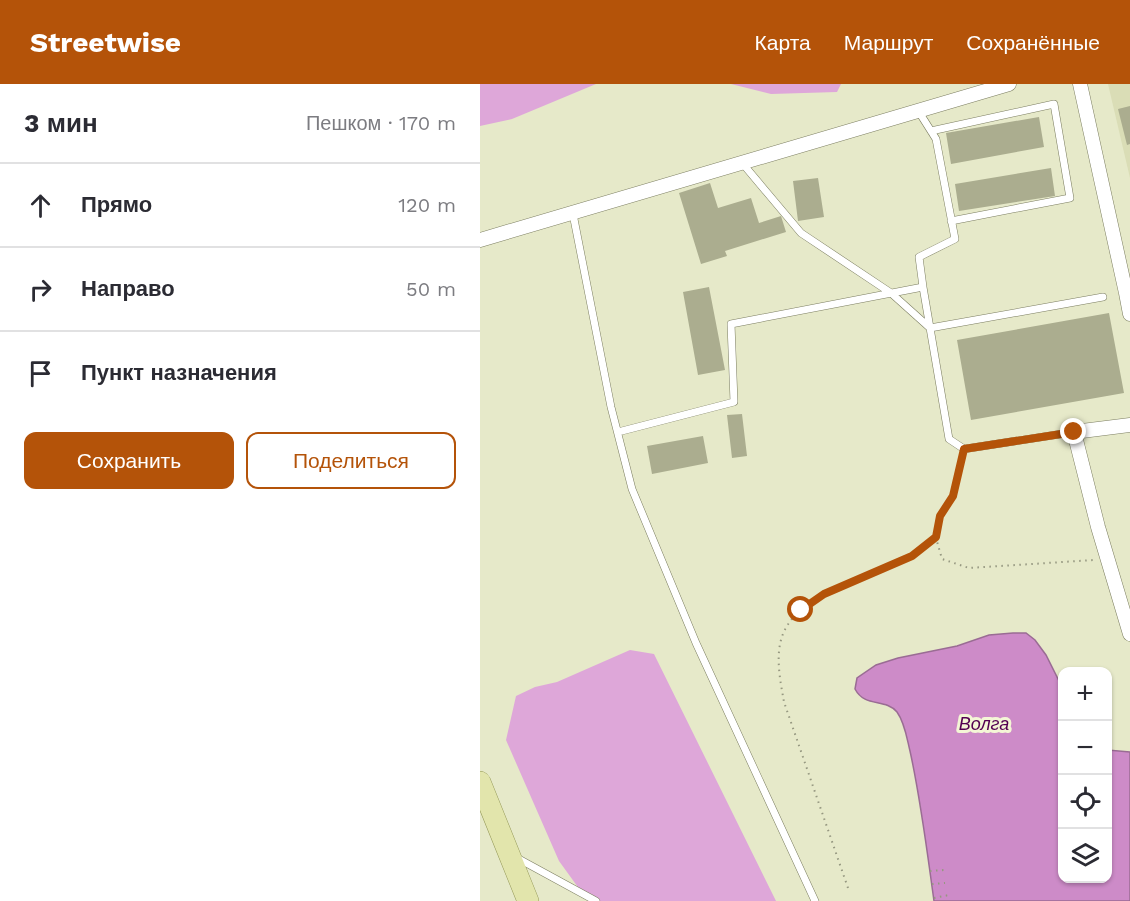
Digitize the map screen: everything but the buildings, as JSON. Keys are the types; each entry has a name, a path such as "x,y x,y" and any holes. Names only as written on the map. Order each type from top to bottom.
{"main road":[{"path":"480,782 528,901"}],"street":[{"path":"480,240 1009,84"},
{"path":"1080,84 1128,295 1130,314"},
{"path":"1130,425 1074,432 1107,559 1130,634"}],"lane":[{"path":"931,131 1054,104 1070,198 951,221"},
{"path":"919,112 936,139 955,239 919,257 922,287 949,439 964,449 1074,432"},
{"path":"743,164 801,233 891,293 930,328"},
{"path":"573,214 632,489 687,621 815,901"},
{"path":"618,432 734,402 730,324 922,287"},
{"path":"930,328 1103,297"},
{"path":"509,854 596,901"}],"path":[{"path":"964,449 953,496 940,516 936,537 942,559 969,568 1107,559"},
{"path":"848,888 784,702 779,671 780,645 786,626 801,610 824,594 912,556 936,537"},
{"path":"930,871 944,870"},
{"path":"932,884 945,883"},
{"path":"934,898 949,895"}],"shaded area":[{"path":"480,84 596,84 512,119 480,126"},
{"path":"731,84 841,84 837,92 771,94"},
{"path":"1108,84 1130,84 1130,178"},
{"path":"630,650 654,654 776,901 588,901 559,861 506,740 516,696 535,687 557,682"}],"water":[{"name":"Волга","path":"1026,633 1035,640 1046,655 1058,679 1058,883 1112,883 1112,750 1130,752 1130,901 934,901 924,826 904,726 900,716 892,708 864,699 859,695 855,689 857,678 876,665 957,646 989,635"}],"route":[{"path":"801,610 824,594 912,556 936,537 940,516 953,496 964,449 1074,432"}]}
